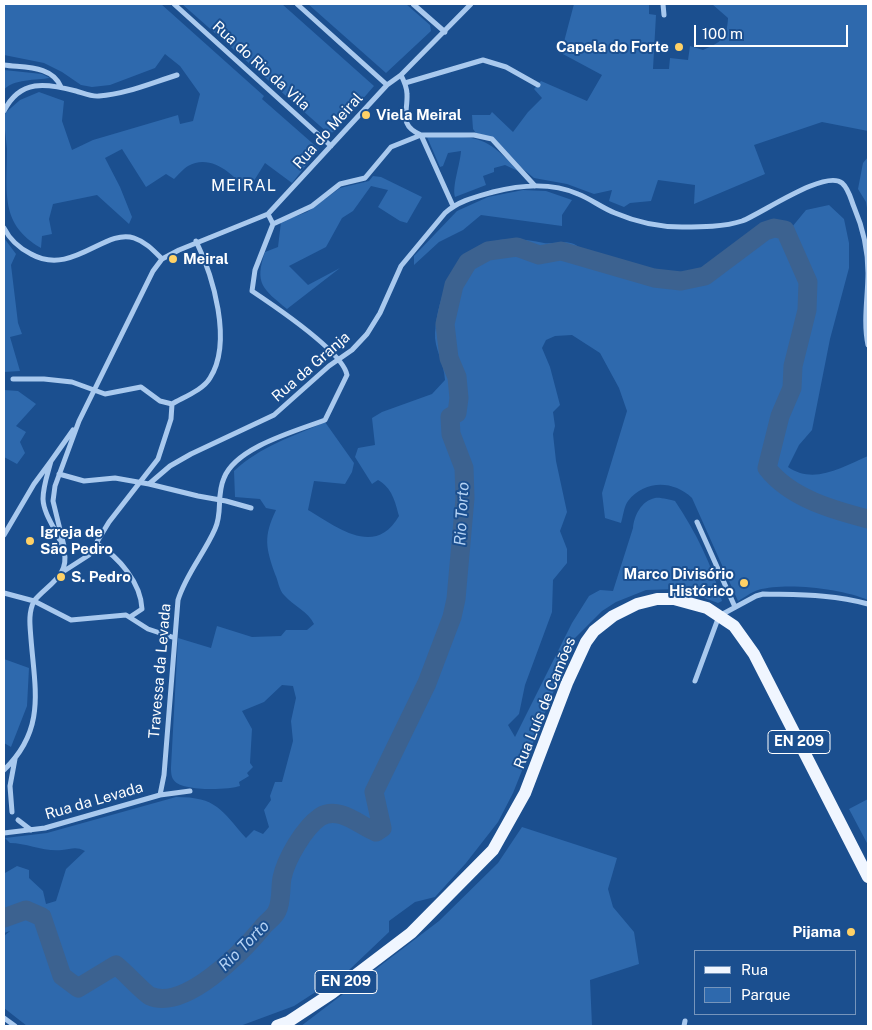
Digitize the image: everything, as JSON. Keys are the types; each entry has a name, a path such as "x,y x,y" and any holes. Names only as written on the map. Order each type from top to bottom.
{"main road":[{"name":"Rua Luís de Camões","path":"277,1026 288,1022 332,993 411,933 493,850 525,792 567,683 586,642 594,631 613,616 637,604 657,599 688,601 707,608 734,626 747,642 868,877"}],"street":[{"name":"Rua do Rio da Vila","path":"174,4 331,146"},
{"path":"297,4 386,85"},
{"path":"413,4 445,32"},
{"name":"Rua do Meiral","path":"61,573 64,566 64,546 53,500 59,474 79,421 153,271 162,259 196,241 268,214 386,85 401,75 471,4"},
{"path":"663,4 664,15"},
{"path":"404,83 483,60 506,67 538,85"},
{"path":"4,65 46,70 58,79 61,87"},
{"path":"4,111 16,94 37,84 61,87 96,97 117,94 177,75"},
{"path":"401,75 407,93 405,120 413,132 420,135 453,206"},
{"path":"339,360 278,308 252,291 255,270 273,224 312,206 340,184 365,178 391,147 420,135 474,134 492,140 535,186"},
{"name":"Rua da Granja","path":"149,484 164,471 191,454 274,415 352,350 367,334 380,313 401,266 428,231 453,206 485,194 535,186 578,193 614,213 653,224 681,227 718,225 742,221 804,188 834,181 841,182 846,188 866,242 868,273 865,306 868,345"},
{"path":"268,214 273,224"},
{"path":"4,228 8,236 20,248 34,256 52,260 69,259 117,239 133,238 148,246 162,259"},
{"path":"13,379 44,379 95,388 105,394 141,387 160,401 172,404 210,379 219,350 216,289 196,241"},
{"name":"Travessa da Levada","path":"160,795 164,775 180,592 218,524 220,504 218,499 224,476 240,458 257,447 324,420 347,375 339,360"},
{"path":"4,770 15,758 28,733 36,709 37,687 30,620 34,601 61,573 88,555 97,544 109,522 158,459 171,419 172,404"},
{"name":"Rua do Meiral","path":"4,535 34,484 79,421"},
{"path":"51,461 45,482 43,500 49,521 64,546"},
{"path":"59,474 84,481 114,478 140,482 251,508"},
{"path":"697,522 735,607"},
{"path":"97,544 119,560 138,593 142,609 130,617"},
{"path":"4,592 34,601 71,620 126,615 148,629 175,638"},
{"path":"695,681 719,616 763,594 836,596 868,604"},
{"path":"12,812 10,786 15,758"},
{"name":"Rua da Levada","path":"4,833 46,828 160,795 190,791"},
{"path":"18,820 31,830"},
{"path":"4,1018 15,1026"}],"green space":[{"path":"4,4 161,4 264,96 262,99 319,149 292,183 265,163 247,192 236,179 222,168 205,162 188,166 174,179 166,174 146,187 122,149 105,158 120,187 132,217 129,224 97,195 53,204 49,219 52,234 42,236 41,248 18,229 12,218 7,194 7,149 4,114 20,100 39,92 64,101 62,121 72,150 93,140 178,115 180,124 193,121 200,94 180,66 165,54 155,68 110,85 92,87 81,85 44,63 4,55"},
{"path":"182,4 282,4 374,86 334,132 328,133"},
{"path":"308,4 406,4 430,25 431,31 386,73"},
{"path":"574,4 649,4 649,14 656,15 653,69 669,69 670,58 688,60 690,46 703,50 722,39 726,31 728,18 712,4 868,4 868,131 822,122 754,145 765,174 694,204 695,185 658,180 651,201 630,203 624,207 609,201 612,190 594,194 567,184 534,178 494,138 476,133 473,129 472,115 490,115 492,112 513,132 528,112 542,98 534,89 541,81 587,101 602,75 561,53"},
{"path":"4,70 42,74 50,78 19,82 8,86 4,90"},
{"path":"427,137 468,137 477,139 496,149 518,171 505,165 494,168 494,172 483,176 486,185 455,197 454,192 461,151 448,153 443,166 440,167"},
{"path":"868,157 868,214 866,202 858,189 863,163"},
{"path":"373,176 381,177 422,197 407,223 400,221 378,207 388,190 371,186 353,211 342,218 326,247 289,266 308,285 340,268 287,309 267,291 263,285 260,272 265,252 278,247 281,222 307,212 340,188 369,181"},
{"path":"523,190 546,191 572,200 562,215 562,226 481,215 463,230 439,242 414,265 414,256 457,211 488,197"},
{"path":"829,205 844,219 849,243 849,268 830,339 812,430 799,445 788,467 798,472 818,474 838,469 868,456 868,600 829,590 784,587 758,590 738,601 692,498 676,488 659,485 642,489 628,501 621,523 605,518 602,493 627,411 619,388 600,353 572,335 555,336 546,340 542,348 550,367 560,405 553,412 555,426 553,434 556,461 567,512 560,531 567,549 567,563 553,580 552,612 525,685 519,714 508,725 515,737 572,623 589,596 600,590 613,591 635,519 639,510 646,502 657,498 675,501 703,549 722,601 718,603 680,589 646,590 616,602 602,611 575,638 513,793 498,822 466,863 435,897 415,902 389,921 389,932 348,971 294,1006 240,1026 27,1026 4,1008 4,936 10,931 4,933 4,871 5,873 17,866 29,870 29,878 43,891 46,904 56,901 66,869 85,851 76,848 49,850 10,843 5,838 47,833 176,797 201,799 217,807 246,838 254,830 263,834 269,827 264,810 271,800 270,796 275,782 282,782 293,741 291,721 296,698 293,686 282,685 264,702 242,711 252,729 250,763 253,767 247,773 249,776 239,782 240,786 215,789 194,788 177,783 171,773 178,638 211,648 217,626 252,637 281,636 286,630 307,630 314,624 308,616 282,593 272,565 267,542 269,528 276,510 266,508 260,499 235,497 234,471 266,448 325,422 354,463 352,472 345,484 314,481 308,510 331,524 355,535 367,537 379,535 389,528 399,516 396,505 387,487 378,480 372,484 355,457 358,448 375,445 372,418 382,412 432,394 445,380 435,339 437,319 444,290 459,264 469,254 481,246 507,239 548,243 567,242 587,252 624,263 672,273 694,274 714,265 760,228 769,224 792,227 806,210"},
{"path":"4,238 16,254 11,265 18,323 22,334 10,337 20,371 4,372"},
{"path":"4,390 18,391 36,404 16,426 26,432 20,442 25,453 17,464 4,457"},
{"path":"4,659 29,668 27,706 11,747 4,743"},
{"path":"868,799 868,845 849,809"},
{"path":"522,827 617,858 608,889 613,907 634,932 639,964 590,980 592,1026 301,1026 439,921 498,863"}],"waterway":[{"name":"Rio Torto","path":"4,918 26,910 42,917 62,976 78,988 116,965 150,996 164,998 179,995 212,977 241,951 274,916 280,903 282,878 287,862 302,836 320,817 335,813 376,832 382,828 374,792 427,683 452,617 456,599 465,498 464,468 451,434 450,417 457,413 459,398 457,377 449,358 445,324 454,285 468,262 488,251 517,247 539,255 561,251 654,278 681,281 705,276 765,231 774,228 785,230 808,282 807,310 793,366 792,388 780,416 767,468 800,495 827,507 868,519"}],"place":[{"name":"Capela do Forte","path":"679,47"},
{"name":"Viela Meiral","path":"366,115"},
{"name":"Meiral","path":"173,259"},
{"name":"Igreja de São Pedro","path":"30,541"},
{"name":"S. Pedro","path":"61,577"},
{"name":"Marco Divisório Histórico","path":"744,583"},
{"name":"Pijama","path":"851,932"}],"district":[{"name":"MEIRAL","path":"244,186"}]}
